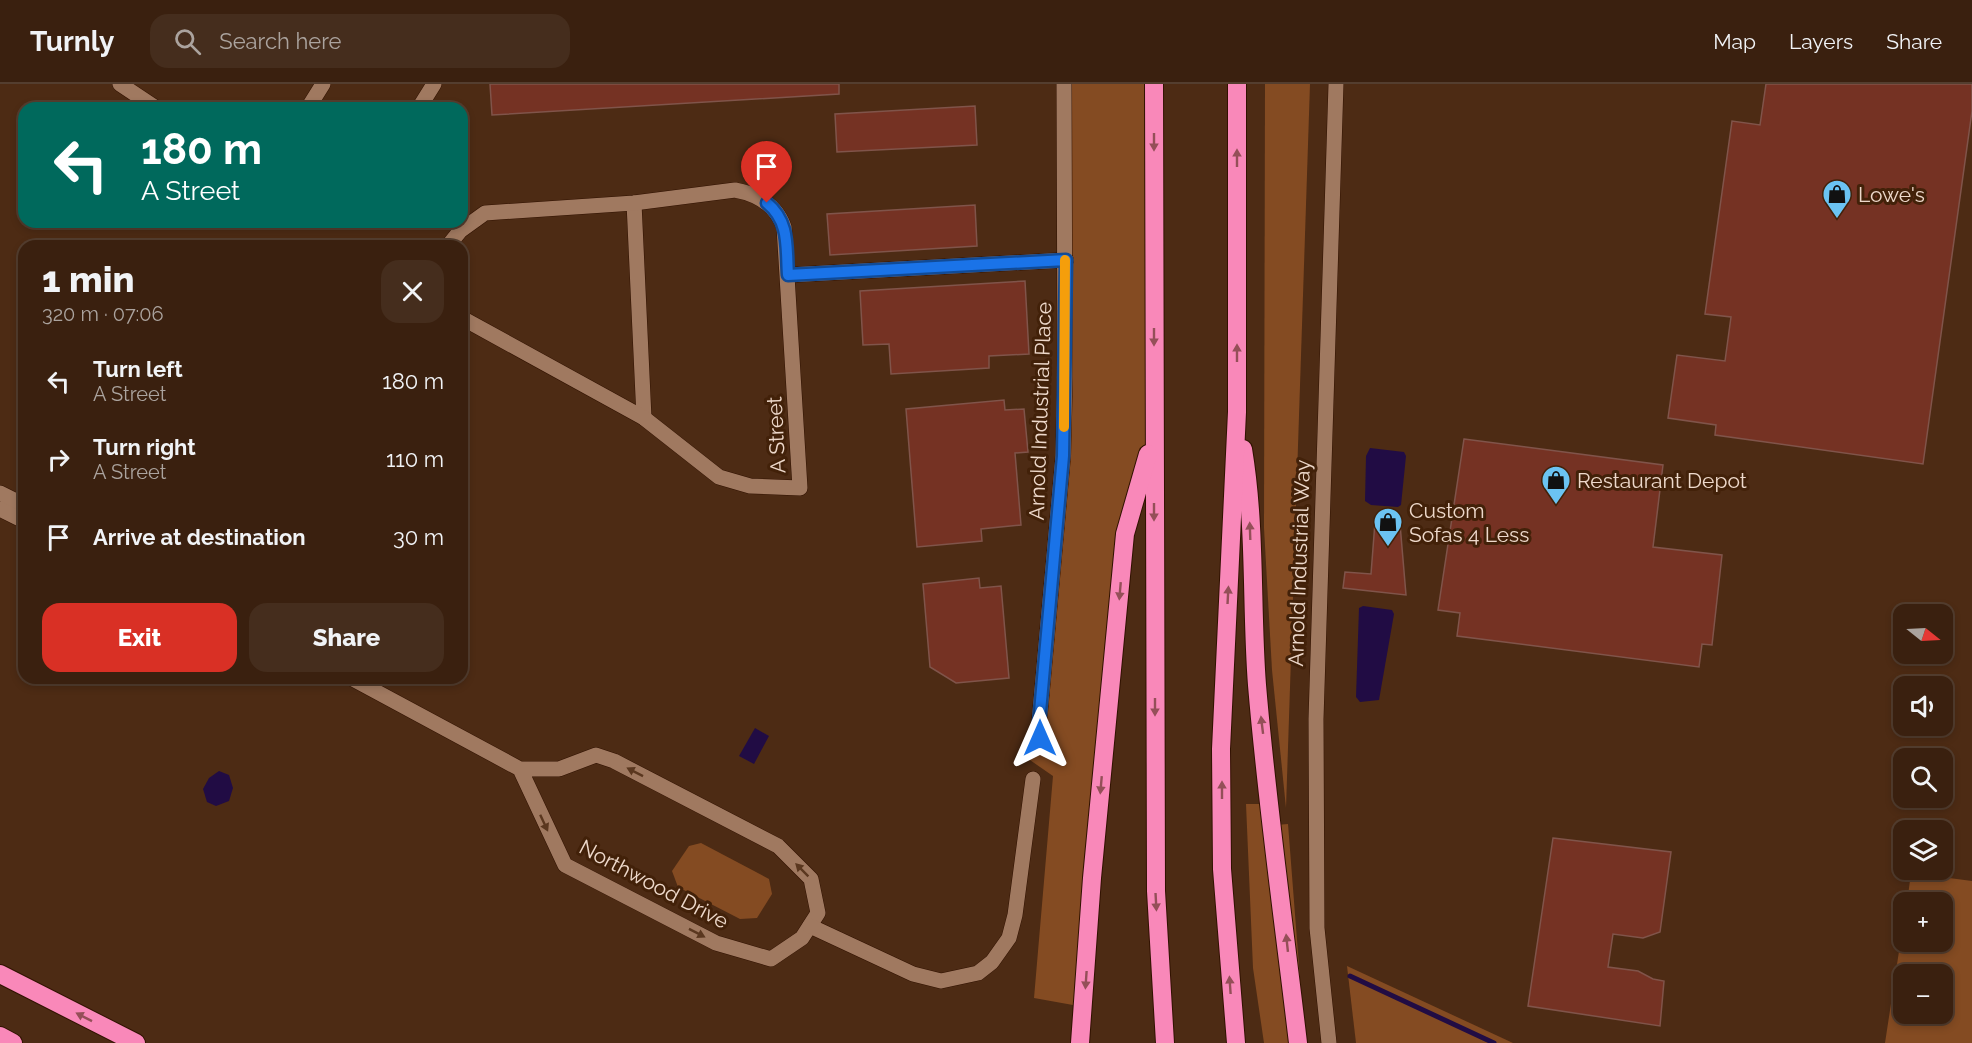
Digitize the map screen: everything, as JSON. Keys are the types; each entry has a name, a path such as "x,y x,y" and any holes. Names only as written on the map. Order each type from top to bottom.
{"highway":[{"path":"1154,84 1156,891 1165,1043"},
{"path":"1236,1043 1222,869 1221,749 1238,412 1237,84"},
{"path":"1238,412 1248,481 1252,623 1298,1043"},
{"path":"1080,1043 1092,878 1125,534 1154,432"},
{"path":"0,974 136,1043"}],"street":[{"path":"120,84 147,102"},
{"path":"312,102 323,84"},
{"path":"423,102 434,84"},
{"name":"Arnold Industrial Place","path":"1040,738 1039,723 1063,456 1066,260 1064,84"},
{"name":"Arnold Industrial Way","path":"1329,1043 1318,959 1315,826 1320,554 1336,84"},
{"name":"A Street","path":"468,225 484,213 634,203 735,190 750,192 779,213 784,227 788,275 800,488 750,486 718,477 644,418 468,321"},
{"path":"634,203 644,418"},
{"name":"A Street","path":"453,240 464,228"},
{"path":"788,275 1066,260"},
{"path":"0,493 18,502"},
{"path":"0,509 18,519"},
{"path":"362,684 520,770 560,769 596,755 614,761 778,846 811,879 818,914 810,926 913,974 941,981 978,973 992,962 1009,938 1015,915 1033,779"},
{"name":"Northwood Drive","path":"520,770 564,865 716,943 771,959 802,938 810,926"}],"shaded area":[{"path":"1064,84 1157,84 1154,432 1125,534 1084,1007 1034,998 1053,776 1027,758 1040,738 1055,554"},
{"path":"1265,84 1310,84 1286,808 1272,670 1264,528"},
{"path":"1370,448 1404,452 1406,456 1401,505 1398,507 1371,505 1365,501 1366,456"},
{"path":"1363,606 1392,610 1394,614 1379,700 1360,702 1356,697 1359,608"},
{"path":"755,728 769,736 754,764 739,756"},
{"path":"219,771 229,775 233,788 229,801 216,806 207,802 203,789 209,778"},
{"path":"1246,804 1262,804 1265,826 1288,824 1305,1043 1264,1043 1253,968"},
{"path":"701,843 769,879 772,894 757,918 740,919 678,887 672,871 689,846"},
{"path":"1953,879 1972,881 1972,1043 1885,1043 1893,991 1893,1024 1953,1024 1953,964 1897,964 1899,952 1953,952 1953,892 1908,892 1910,880"},
{"path":"1347,966 1513,1043 1356,1043"}],"building":[{"path":"490,84 839,84 839,94 492,115"},
{"name":"Lowe's","path":"1766,84 1972,84 1972,111 1923,464 1715,435 1716,425 1668,418 1677,355 1725,361 1731,317 1705,314 1732,121 1760,125"},
{"path":"975,106 977,145 837,152 835,114"},
{"path":"975,205 977,246 830,255 827,214"},
{"path":"1025,281 1029,354 989,356 989,368 891,374 889,344 863,345 860,291"},
{"path":"1004,400 1005,410 1024,409 1028,452 1015,453 1021,525 981,529 982,541 917,547 906,409"},
{"name":"Restaurant Depot","path":"1464,439 1663,465 1653,547 1722,555 1712,645 1702,644 1699,667 1457,636 1460,613 1438,610"},
{"name":"Custom Sofas 4 Less","path":"1375,522 1400,524 1406,595 1343,588 1345,572 1371,574"},
{"path":"979,578 980,588 1001,586 1009,678 956,683 930,667 923,584"},
{"path":"1553,838 1671,852 1660,932 1643,938 1613,934 1608,967 1638,971 1653,979 1664,981 1660,1026 1528,1006"}],"waterway":[{"path":"1350,976 1494,1043"}],"slow traffic":[{"path":"1064,427 1065,260"}],"place":[{"name":"Lowe's","path":"1837,220"},
{"name":"Restaurant Depot","path":"1556,506"},
{"name":"Custom Sofas 4 Less","path":"1388,548"}],"route":[{"path":"767,203 779,213 784,227 788,275 1066,260 1063,456 1039,723 1040,738"}]}
